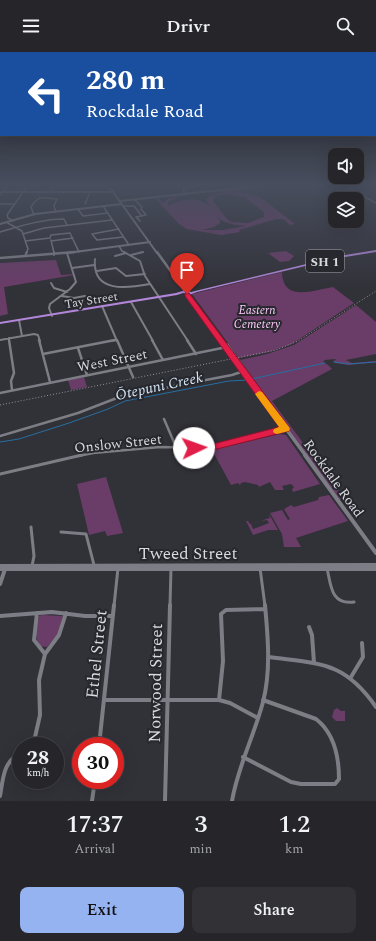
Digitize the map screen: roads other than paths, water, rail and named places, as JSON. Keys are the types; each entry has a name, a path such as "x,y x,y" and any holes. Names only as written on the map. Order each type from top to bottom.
{"highway":[{"name":"SH 1","path":"188,293 339,257 376,251"},
{"name":"Tay Street","path":"0,324 188,293"}],"street":[{"path":"0,224 13,220"},
{"path":"0,232 39,221 51,220"},
{"path":"64,220 67,226"},
{"path":"23,234 43,229 112,220 129,244"},
{"path":"135,222 140,221 139,220"},
{"path":"6,222 22,230 28,249 26,255"},
{"name":"Rockdale Road","path":"135,222 375,552 376,556"},
{"path":"119,229 92,234 97,240 123,236"},
{"path":"26,241 50,238 51,235 68,233 73,238 79,252"},
{"path":"50,238 54,254"},
{"path":"51,241 73,238"},
{"path":"0,257 79,252 149,241"},
{"path":"119,246 126,253 140,261 144,274 150,284 196,354"},
{"path":"131,255 143,252"},
{"path":"52,316 50,304 73,287 76,282 67,253"},
{"path":"115,256 126,253"},
{"path":"95,259 94,265 102,282 110,287 124,288 150,284"},
{"path":"72,268 94,265"},
{"path":"97,271 115,268 119,269 126,276 144,274"},
{"path":"51,283 54,288 67,292"},
{"path":"61,296 74,298 85,296"},
{"path":"131,302 163,360"},
{"path":"102,307 133,377"},
{"path":"19,321 22,336"},
{"path":"0,340 37,334 39,336 50,382"},
{"path":"9,338 14,373 11,381 12,390"},
{"path":"43,354 117,340"},
{"path":"78,348 87,375"},
{"name":"West Street","path":"0,392 227,348"},
{"path":"0,436 78,413 122,396 244,371"},
{"path":"164,420 176,447"},
{"name":"Onslow Street","path":"0,474 88,454 154,447 209,448 285,429"},
{"path":"31,527 30,533 34,556 31,567"},
{"path":"61,532 82,532 86,534 94,565"},
{"name":"Tweed Street","path":"2,568 94,565 118,567"},
{"name":"Tweed Street","path":"31,567 327,567 376,565"},
{"name":"Ethel Street","path":"100,737 118,567"},
{"name":"Norwood Street","path":"165,801 171,567"},
{"path":"232,801 238,771 258,718 263,700 269,657 260,567"},
{"path":"327,567 332,589 338,600 344,603 354,602"},
{"name":"Tweed Street","path":"327,567 376,569"},
{"path":"0,584 2,568"},
{"path":"219,700 223,661 221,614 226,610 265,609"},
{"path":"0,616 52,612 85,616 113,616"},
{"path":"37,613 34,640 44,654"},
{"path":"35,737 40,716 39,680 44,654 59,635 66,614"},
{"path":"309,627 312,635 314,663"},
{"path":"351,677 362,657 362,643"},
{"path":"269,657 314,663 335,668 351,677 366,691 376,707"},
{"path":"104,700 219,700 230,703 258,718"},
{"path":"243,757 291,782 300,784 335,784 339,779 340,774 332,736 323,723 316,719 263,700"},
{"path":"0,796 9,760 12,758"},
{"path":"92,801 94,789"}],"waterway":[{"name":"Ōtepuni Creek","path":"334,362 349,364 376,362"},
{"name":"Ōtepuni Creek","path":"252,379 325,363"},
{"name":"Ōtepuni Creek","path":"0,442 19,439 69,423 108,409 125,401 229,381 249,380"}],"railway":[{"path":"0,405 276,350 298,341 376,291"}],"park label":[{"name":"Eastern Cemetery","path":"257,317"}]}
